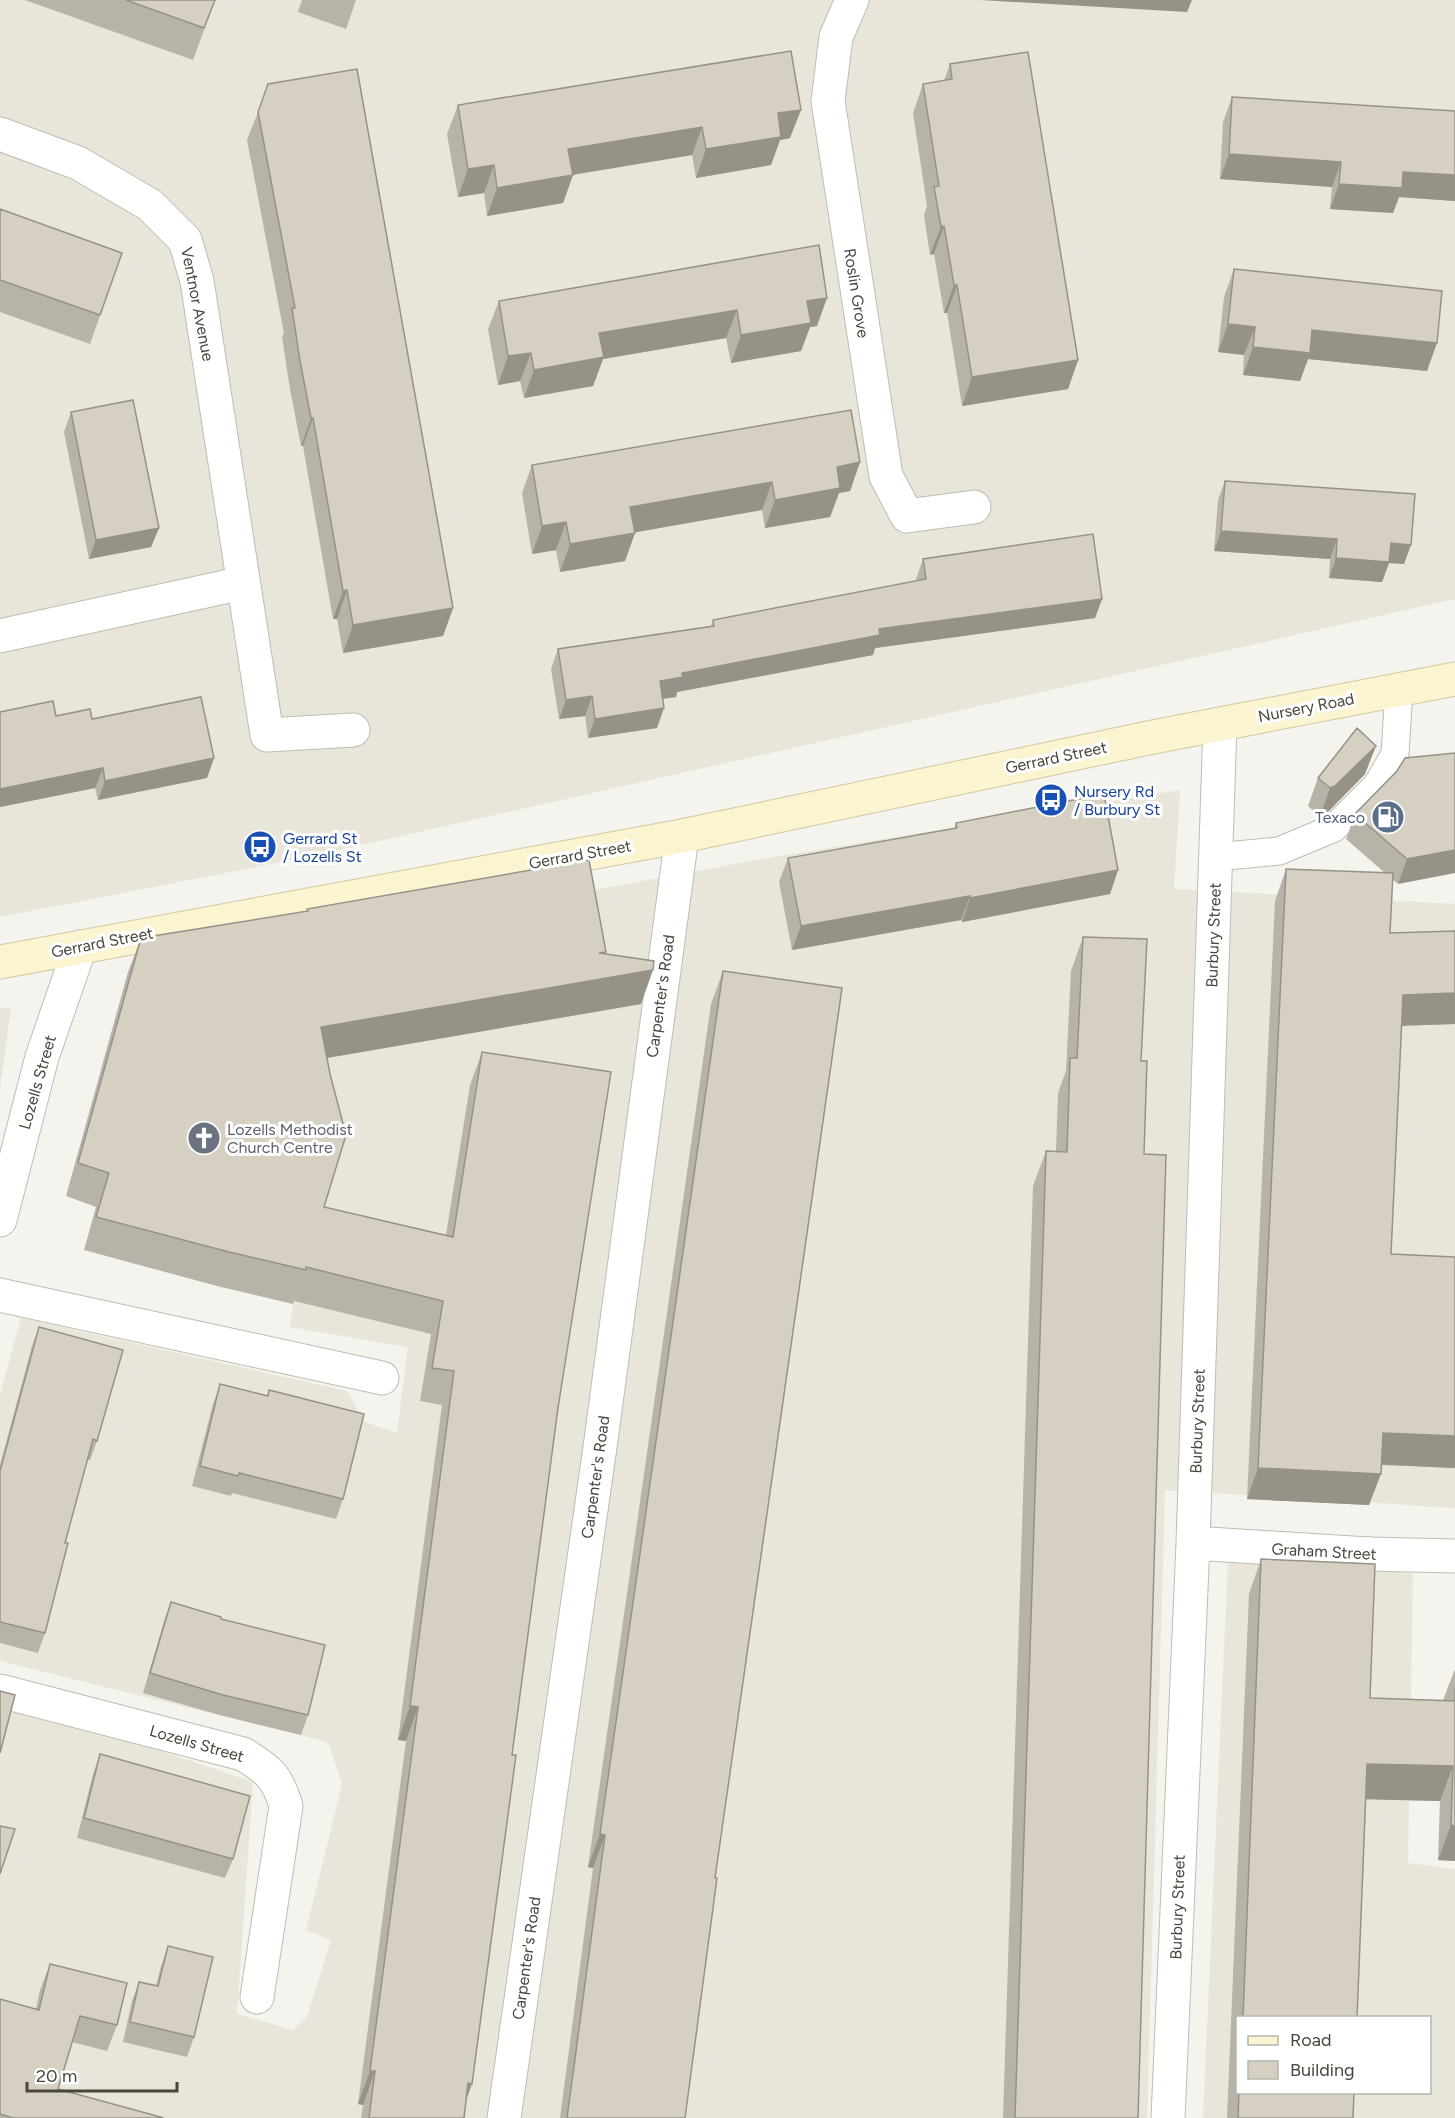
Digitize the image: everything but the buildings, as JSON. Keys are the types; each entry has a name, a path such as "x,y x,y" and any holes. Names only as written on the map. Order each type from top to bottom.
{"main road":[{"name":"Nursery Road","path":"1158,736 1455,679"},
{"name":"Gerrard Street","path":"0,962 682,836 1158,736"}],"street":[{"name":"Roslin Grove","path":"852,0 836,38 828,100 886,476 907,516 974,507"},
{"name":"Ventnor Avenue","path":"0,134 78,163 150,205 185,240 197,281 267,735 353,730"},
{"path":"0,636 243,583"},
{"name":"Burbury Street","path":"1168,2118 1193,1543 1220,724"},
{"name":"Carpenter's Road","path":"504,2118 604,1416 682,836"},
{"name":"Lozells Street","path":"0,1220 42,1057 80,947"},
{"path":"0,1295 382,1378"},
{"name":"Graham Street","path":"1193,1543 1368,1554 1455,1556"},
{"name":"Lozells Street","path":"0,1691 243,1754 264,1767 279,1785 286,1806 257,1997"}],"lane":[{"path":"1216,856 1279,851 1334,828 1377,785 1395,754 1399,689"}],"shaded area":[{"path":"0,0 1455,0 1455,599 317,855 0,917"},
{"path":"1180,790 1174,889 1455,904 1455,1508 1165,1490 1147,2118 0,2118 0,1709 122,1738 253,1782 237,2014 293,2030 307,2017 331,1940 306,1930 342,1784 328,1742 0,1661 0,1395 21,1318 347,1391 365,1422 397,1433 408,1347 290,1327 293,1304 334,1169 289,946 762,859"},
{"path":"11,1007 0,1090 0,1009"},
{"path":"1228,1560 1413,1573 1408,1863 1455,1869 1455,2118 1203,2118"}],"place":[{"name":"Nursery Rd / Burbury St","path":"1051,800"},
{"name":"Texaco","path":"1388,817"},
{"name":"Gerrard St / Lozells St","path":"260,847"},
{"name":"Lozells Methodist Church Centre","path":"204,1138"}]}
